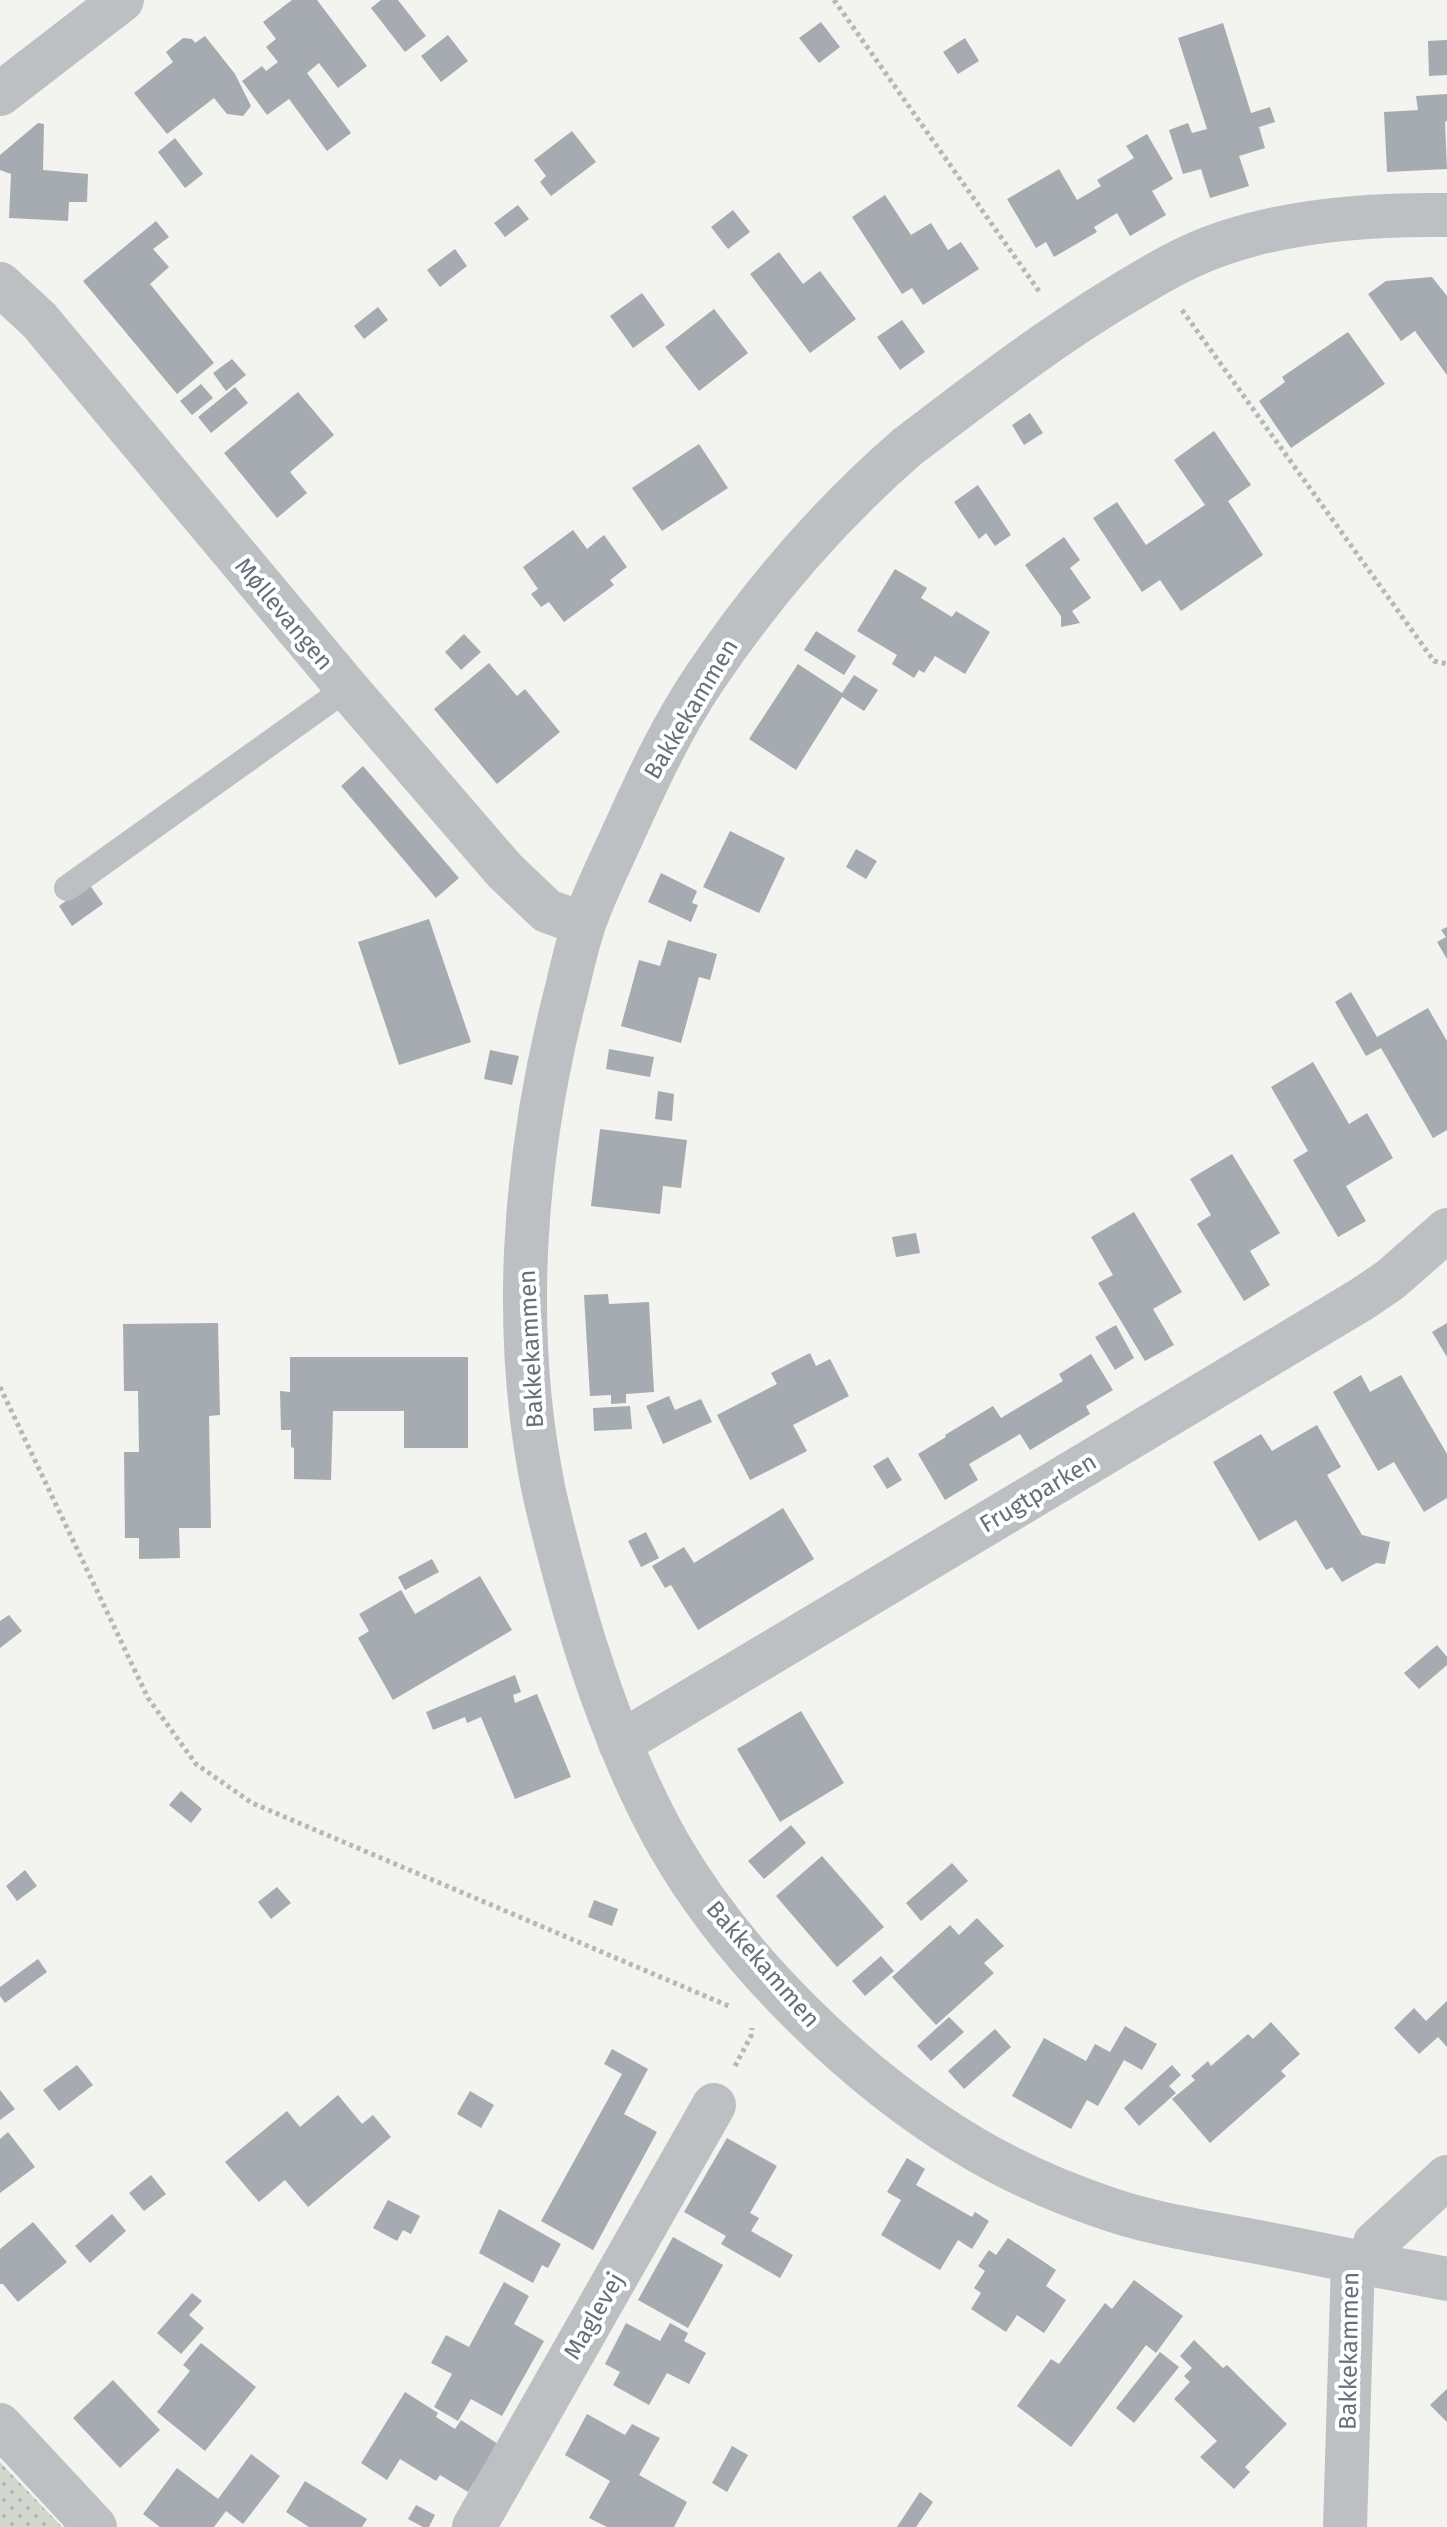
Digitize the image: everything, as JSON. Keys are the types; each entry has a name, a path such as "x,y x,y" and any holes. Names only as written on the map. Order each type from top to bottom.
{"street":[{"path":"0,94 122,0"},
{"name":"Bakkekammen","path":"1345,2527 1362,2263 1186,2229 1111,2210 1040,2181 972,2148 924,2116 836,2046 796,2007 728,1930 697,1889 669,1844 620,1743 590,1661 556,1540 543,1486 528,1368 525,1260 532,1171 549,1060 583,924 639,797 670,737 702,682 774,584 886,465 907,447 1066,329 1156,273 1225,242 1326,220 1447,215"},
{"name":"Møllevangen","path":"0,284 39,320 347,688 522,890 547,911 583,924"},
{"name":"Frugtparken","path":"620,1743 1362,1299 1390,1280 1447,1230"},
{"name":"Maglevej","path":"474,2527 714,2105"},
{"path":"1447,2177 1375,2243 1362,2263 1447,2279"},
{"path":"0,2425 95,2527"}],"lane":[{"path":"67,888 347,688"}],"path":[{"path":"834,0 1066,329"},
{"path":"1156,273 1434,661 1447,664"},
{"path":"0,1387 148,1698 196,1764 252,1803 752,2016 796,2007"}],"shaded area":[{"path":"0,2462 62,2527 0,2527"}],"building":[{"path":"292,0 317,0 367,66 338,88 319,63 307,73 351,133 327,151 289,99 267,115 242,81 262,66 266,71 278,62 266,47 276,39 263,22"},
{"path":"381,0 398,0 426,36 405,52 371,8"},
{"path":"821,22 840,47 819,63 799,38"},
{"path":"1223,23 1251,113 1270,107 1275,122 1259,127 1265,148 1239,156 1249,186 1210,198 1201,169 1183,174 1169,130 1188,123 1192,133 1207,129 1178,38"},
{"path":"448,35 468,61 441,82 421,56"},
{"path":"205,36 235,74 251,106 243,116 227,114 214,98 167,134 134,93 173,62 166,52 183,38 192,39 195,43"},
{"path":"965,38 979,61 958,74 943,52"},
{"path":"1447,40 1447,75 1429,76 1428,41"},
{"path":"1447,94 1447,169 1387,172 1384,112 1418,110 1416,96"},
{"path":"38,123 44,124 43,170 88,174 87,202 69,202 68,221 9,218 11,174 0,170 0,155"},
{"path":"572,131 596,162 551,196 540,182 546,176 534,160"},
{"path":"1147,134 1173,179 1152,191 1166,215 1130,236 1117,213 1094,227 1097,232 1054,257 1046,242 1036,248 1007,199 1059,169 1077,200 1101,186 1097,180 1134,158 1126,146"},
{"path":"175,138 203,174 185,188 158,152"},
{"path":"885,195 911,235 931,223 948,250 961,242 979,269 923,305 912,288 902,294 852,217"},
{"path":"518,205 529,219 505,237 494,223"},
{"path":"733,210 750,232 728,249 711,227"},
{"path":"156,221 169,237 153,249 169,267 150,284 214,363 177,394 83,281"},
{"path":"455,249 467,266 440,287 427,270"},
{"path":"779,252 803,284 820,271 856,319 810,353 750,274"},
{"path":"1432,277 1447,296 1447,375 1415,331 1401,341 1368,294 1386,281"},
{"path":"642,293 665,325 633,348 610,316"},
{"path":"378,307 388,320 364,339 354,326"},
{"path":"714,309 748,353 699,391 665,347"},
{"path":"902,320 925,352 900,370 877,337"},
{"path":"1348,332 1385,384 1291,448 1259,401 1285,382 1282,377"},
{"path":"232,359 246,375 226,391 213,373"},
{"path":"201,384 213,398 192,415 180,401"},
{"path":"235,387 248,403 211,433 198,417"},
{"path":"298,392 334,435 290,472 307,493 277,518 224,453"},
{"path":"1030,413 1043,433 1024,445 1012,425"},
{"path":"1214,431 1251,485 1228,501 1263,555 1181,611 1160,580 1142,592 1093,518 1117,502 1146,545 1205,505 1174,460"},
{"path":"699,444 728,488 662,531 632,488"},
{"path":"978,485 1011,535 995,546 986,533 979,539 954,502"},
{"path":"573,530 587,549 604,535 627,567 610,580 614,585 564,622 549,602 541,607 531,594 538,589 523,567"},
{"path":"1064,537 1080,560 1070,568 1091,598 1072,611 1080,623 1061,627 1061,616 1025,565"},
{"path":"895,569 927,588 921,598 952,617 956,611 990,632 965,674 935,656 924,673 919,670 914,678 892,664 897,655 857,631"},
{"path":"816,631 856,656 844,675 804,650"},
{"path":"464,634 481,652 461,670 445,652"},
{"path":"489,663 517,696 525,689 560,732 497,784 434,709"},
{"path":"798,664 842,693 854,675 878,690 864,711 842,697 796,770 749,739"},
{"path":"363,766 459,878 436,898 341,786"},
{"path":"730,831 785,858 759,913 703,887"},
{"path":"856,849 877,861 866,879 846,867"},
{"path":"661,873 697,891 692,903 698,905 691,922 648,902"},
{"path":"89,884 103,904 72,926 59,906"},
{"path":"429,919 471,1042 399,1065 358,942"},
{"path":"1447,927 1447,959 1437,942 1446,937 1441,930"},
{"path":"668,940 717,954 710,980 699,977 681,1043 621,1026 639,960 660,966"},
{"path":"1351,992 1377,1037 1428,1008 1447,1041 1447,1130 1433,1138 1381,1048 1366,1056 1335,1002"},
{"path":"609,1049 654,1057 650,1077 606,1069"},
{"path":"490,1050 519,1056 512,1085 484,1079"},
{"path":"1313,1062 1349,1124 1367,1113 1393,1158 1346,1186 1366,1221 1338,1237 1293,1160 1308,1151 1271,1087"},
{"path":"658,1091 674,1094 672,1121 655,1119"},
{"path":"600,1129 687,1140 681,1188 663,1186 660,1214 591,1206"},
{"path":"1232,1154 1280,1233 1250,1251 1270,1285 1244,1301 1197,1224 1211,1215 1190,1179"},
{"path":"1134,1212 1182,1292 1153,1309 1174,1345 1145,1361 1098,1283 1113,1275 1091,1237"},
{"path":"916,1233 920,1253 896,1257 892,1237"},
{"path":"608,1294 609,1304 649,1302 654,1392 626,1394 626,1403 611,1404 611,1395 590,1396 584,1295"},
{"path":"218,1323 220,1415 209,1416 211,1528 179,1528 180,1558 139,1559 139,1538 125,1538 124,1452 139,1452 138,1391 124,1391 123,1324"},
{"path":"1447,1323 1447,1357 1432,1332"},
{"path":"1116,1325 1134,1358 1115,1370 1095,1337"},
{"path":"810,1353 816,1366 830,1359 849,1396 793,1425 807,1451 750,1480 717,1415 777,1384 771,1373"},
{"path":"1091,1354 1113,1390 1086,1406 1090,1414 1030,1450 1020,1434 969,1464 978,1480 945,1500 918,1454 993,1406 1001,1418 1063,1381 1059,1374"},
{"path":"290,1357 468,1357 468,1448 404,1448 404,1411 333,1411 331,1480 294,1479 291,1430 281,1430 280,1391 290,1392"},
{"path":"1361,1375 1370,1392 1401,1375 1447,1454 1447,1498 1424,1512 1394,1462 1378,1471 1333,1392"},
{"path":"669,1396 675,1410 701,1399 712,1422 663,1444 646,1406"},
{"path":"630,1406 632,1429 594,1431 593,1408"},
{"path":"1317,1425 1341,1467 1327,1475 1362,1535 1390,1542 1385,1564 1376,1563 1342,1582 1332,1567 1326,1570 1296,1520 1259,1541 1213,1462 1261,1434 1272,1451"},
{"path":"888,1457 902,1480 887,1489 873,1466"},
{"path":"783,1508 814,1559 698,1630 671,1585 665,1588 652,1566 684,1547 694,1563"},
{"path":"646,1532 659,1558 641,1567 628,1541"},
{"path":"432,1559 439,1572 405,1590 398,1577"},
{"path":"480,1576 512,1630 393,1700 358,1638 369,1631 359,1614 401,1590 415,1614"},
{"path":"9,1615 22,1631 0,1648 0,1621"},
{"path":"1437,1645 1447,1657 1447,1665 1419,1689 1404,1673"},
{"path":"515,1675 521,1692 513,1695 515,1703 537,1694 571,1777 515,1799 481,1717 467,1723 465,1717 433,1730 426,1712"},
{"path":"801,1711 844,1783 780,1822 737,1749"},
{"path":"181,1791 202,1809 191,1823 169,1805"},
{"path":"791,1825 806,1843 764,1879 748,1861"},
{"path":"822,1856 884,1927 837,1967 776,1896"},
{"path":"952,1863 968,1881 921,1921 906,1903"},
{"path":"25,1870 37,1886 17,1901 6,1886"},
{"path":"277,1887 291,1903 271,1919 258,1902"},
{"path":"594,1900 618,1909 612,1926 588,1917"},
{"path":"977,1918 1004,1946 984,1963 994,1973 936,2025 892,1977 950,1925 959,1935"},
{"path":"881,1956 894,1971 865,1996 852,1981"},
{"path":"38,1959 47,1972 5,2003 0,1996 0,1987"},
{"path":"1447,2001 1447,2047 1438,2037 1419,2054 1394,2028 1414,2008 1426,2021"},
{"path":"949,2017 964,2032 931,2061 917,2046"},
{"path":"1271,2022 1300,2054 1281,2071 1286,2076 1210,2143 1172,2099 1195,2080 1191,2076 1208,2061 1211,2066 1248,2034 1253,2039"},
{"path":"1125,2026 1157,2044 1142,2070 1124,2060 1098,2106 1087,2100 1071,2129 1012,2096 1044,2038 1086,2061 1095,2044 1110,2052"},
{"path":"995,2029 1011,2047 964,2089 948,2071"},
{"path":"612,2049 648,2069 624,2114 657,2132 593,2250 541,2221 622,2074 604,2064"},
{"path":"77,2065 93,2085 59,2111 43,2090"},
{"path":"1172,2065 1181,2075 1169,2086 1176,2093 1139,2126 1124,2108"},
{"path":"0,2090 15,2109 0,2120"},
{"path":"470,2091 494,2105 481,2128 457,2114"},
{"path":"338,2095 362,2124 373,2115 391,2137 308,2207 285,2180 259,2202 225,2162 287,2111 300,2127"},
{"path":"8,2132 35,2167 0,2193 0,2139"},
{"path":"727,2138 777,2166 750,2213 759,2218 751,2231 793,2255 780,2278 721,2244 726,2236 684,2212"},
{"path":"907,2158 925,2169 916,2185 972,2217 975,2212 989,2221 972,2249 958,2240 940,2270 881,2235 901,2200 887,2192"},
{"path":"151,2175 166,2194 144,2211 129,2193"},
{"path":"388,2200 420,2216 411,2234 403,2230 397,2241 373,2228"},
{"path":"499,2209 561,2244 548,2268 542,2265 533,2283 479,2253"},
{"path":"112,2214 126,2231 90,2263 75,2246"},
{"path":"33,2222 67,2262 18,2302 0,2284 0,2249"},
{"path":"673,2237 723,2265 688,2328 638,2300"},
{"path":"1008,2238 1056,2270 1046,2286 1066,2300 1044,2333 1017,2315 1006,2332 971,2309 981,2293 974,2288 985,2271 978,2266 989,2250 996,2255"},
{"path":"1134,2280 1183,2316 1156,2353 1146,2345 1071,2447 1017,2406 1051,2359 1059,2364 1105,2303 1112,2309"},
{"path":"504,2282 529,2296 514,2324 544,2341 502,2416 471,2399 458,2421 434,2407 452,2374 431,2363 446,2335 469,2347"},
{"path":"192,2293 202,2301 189,2315 204,2328 181,2354 157,2333"},
{"path":"626,2323 660,2341 670,2323 688,2333 684,2341 706,2353 689,2384 667,2373 649,2405 613,2385 620,2372 605,2364"},
{"path":"1194,2340 1223,2368 1227,2365 1287,2424 1245,2467 1250,2472 1234,2489 1200,2457 1217,2441 1174,2399 1190,2382 1184,2376 1192,2368 1180,2356"},
{"path":"201,2343 256,2387 205,2451 157,2412 190,2371 183,2365"},
{"path":"1160,2352 1179,2367 1134,2423 1116,2408"},
{"path":"113,2380 160,2430 120,2468 73,2418"},
{"path":"1447,2389 1447,2422 1430,2405"},
{"path":"405,2392 438,2413 436,2417 455,2429 461,2420 498,2444 468,2492 440,2475 436,2481 400,2459 387,2480 361,2463"},
{"path":"587,2414 625,2435 632,2424 660,2438 639,2475 687,2502 674,2527 607,2527 589,2518 610,2481 565,2455"},
{"path":"732,2446 748,2455 727,2492 712,2483"},
{"path":"251,2454 280,2476 243,2524 226,2511 214,2527 160,2527 143,2514 177,2468 218,2499"},
{"path":"305,2481 367,2519 362,2527 309,2527 286,2512"},
{"path":"920,2492 933,2502 916,2527 897,2527"},
{"path":"416,2505 435,2515 429,2527 408,2519"}]}
